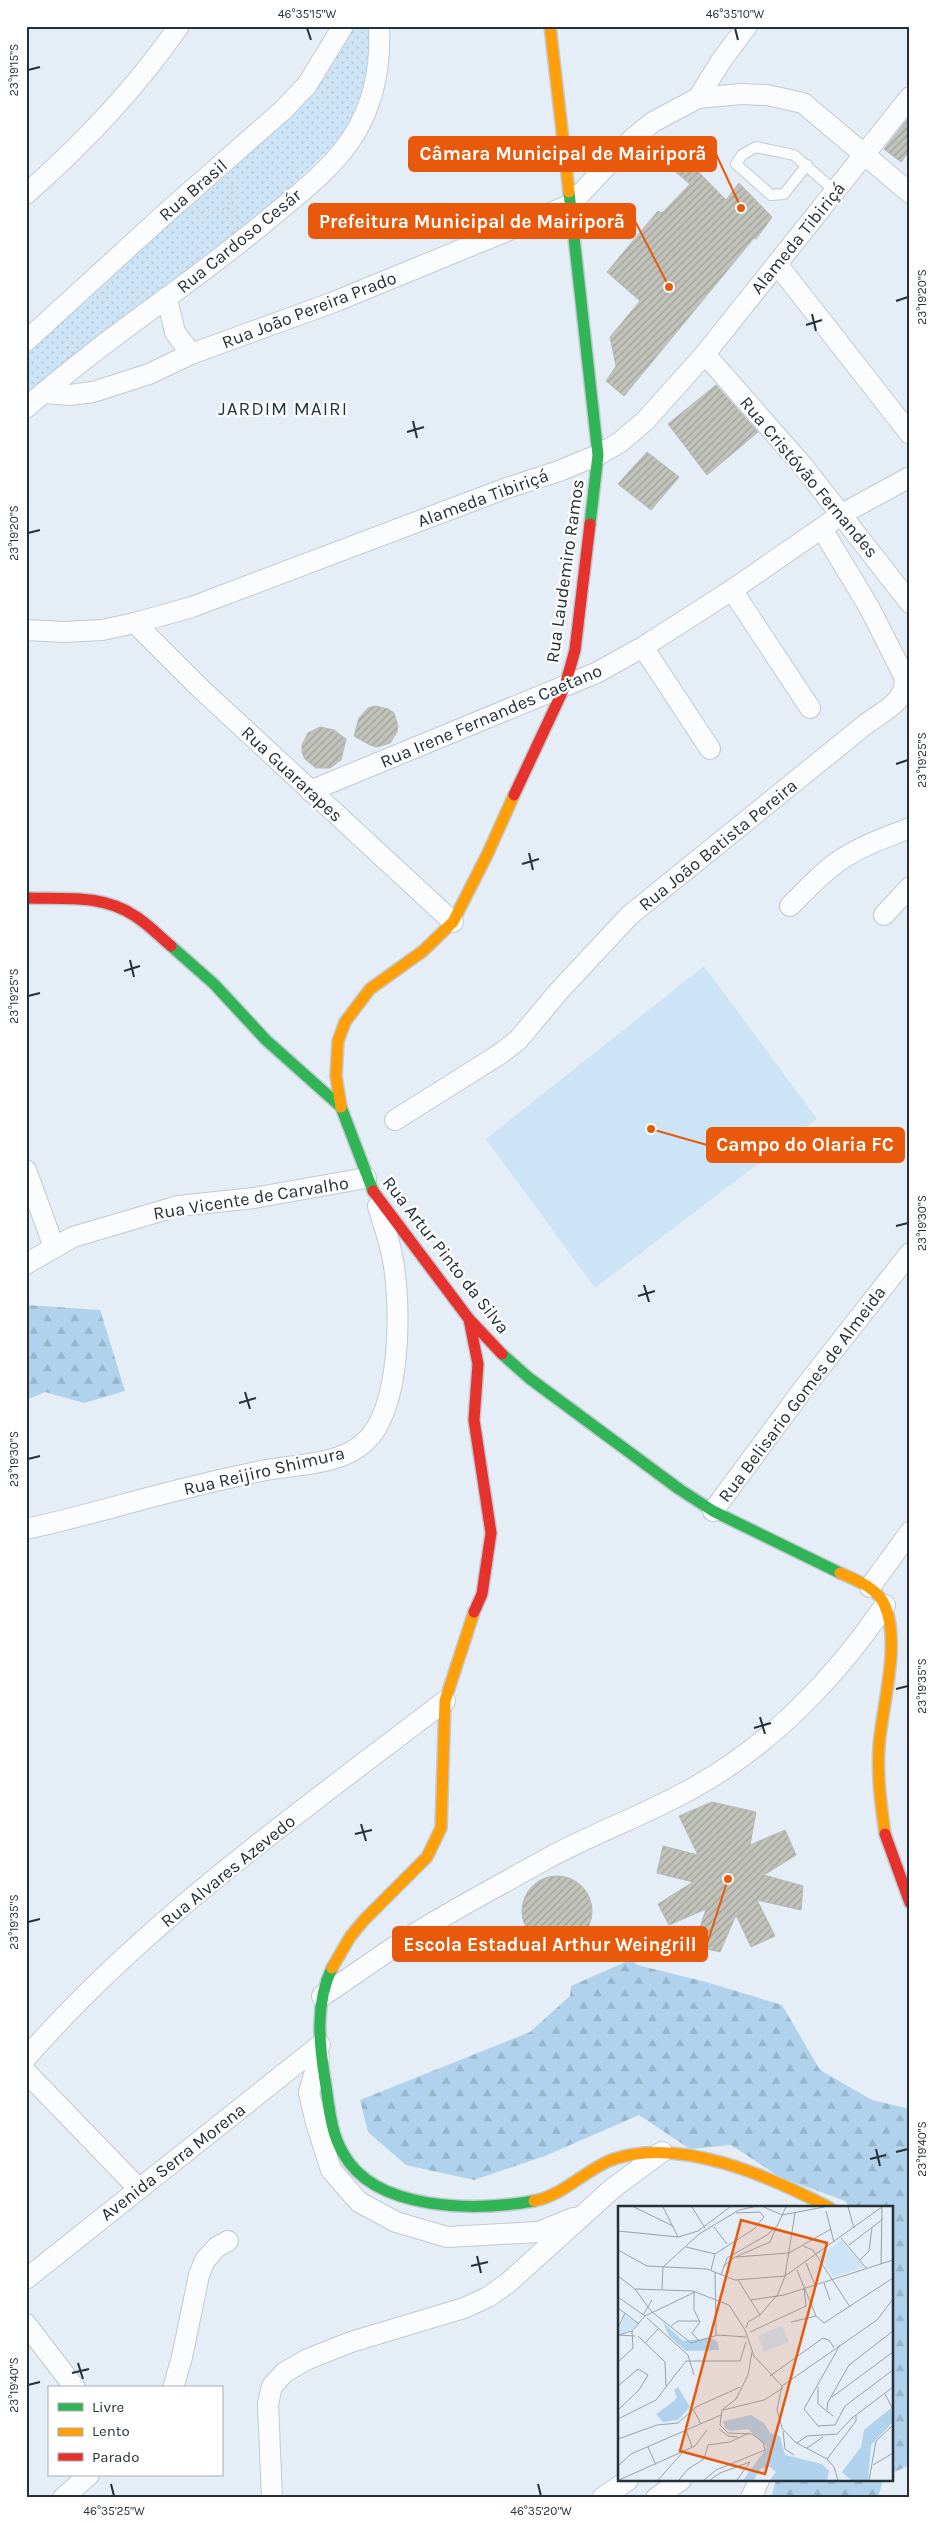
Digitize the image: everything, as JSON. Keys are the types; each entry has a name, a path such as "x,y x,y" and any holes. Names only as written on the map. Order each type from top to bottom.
{"street":[{"path":"26,194 124,98 156,60 179,26"},
{"name":"Rua Brasil","path":"26,341 158,220 282,111 307,85 343,26"},
{"name":"Rua Cardoso Cesár","path":"26,408 254,232 324,172 350,142 365,115 376,85 380,53 379,26"},
{"name":"Rua Laudemiro Ramos","path":"341,1107 336,1076 338,1041 345,1022 370,989 423,951 453,922 487,855 544,726 565,686 575,650 598,455 550,26"},
{"path":"698,98 721,61 747,26"},
{"path":"570,205 632,139 653,122 698,98 741,94 766,95 796,101 817,113 910,193"},
{"name":"Alameda Tibiriçá","path":"26,630 64,632 102,630 192,607 598,455 619,443 645,421 705,354 910,97"},
{"name":"Rua João Pereira Prado","path":"43,393 70,395 115,386 149,374 191,354 352,294 570,205"},
{"path":"777,264 910,434"},
{"path":"166,299 175,332 191,354"},
{"name":"Rua Cristóvão Fernandes","path":"705,354 842,514 910,603"},
{"name":"Rua Irene Fernandes Caetano","path":"310,791 596,673 643,648 732,590 842,514 910,477"},
{"name":"Rua João Batista Pereira","path":"395,1120 500,1054 518,1040 559,991 630,915 866,724 899,700 906,686 904,676 869,607 822,529"},
{"path":"732,590 810,708"},
{"name":"Rua Guararapes","path":"135,623 201,689 453,922"},
{"path":"643,648 710,749"},
{"path":"790,906 815,880 842,859 875,842 910,828"},
{"path":"884,915 910,887"},
{"name":"Rua Artur Pinto da Silva","path":"26,898 91,899 108,902 136,916 214,984 266,1040 341,1107 370,1186 470,1320 503,1356 529,1378 658,1474 714,1511 870,1586"},
{"path":"26,1170 54,1247"},
{"name":"Rua Vicente de Carvalho","path":"26,1264 54,1247 101,1227 178,1206 370,1186"},
{"name":"Rua Reijiro Shimura","path":"26,1529 190,1487 323,1460 346,1454 366,1442 377,1426 389,1396 397,1346 398,1299 393,1258 370,1186"},
{"name":"Rua Belisario Gomes de Almeida","path":"714,1511 804,1388 910,1253"},
{"path":"470,1320 478,1364 474,1396 474,1420 491,1533 482,1594 469,1622 445,1701 442,1818 435,1844 427,1857 358,1925 334,1963 322,1996 321,2048 331,2121 344,2155 362,2178 386,2192 416,2201 448,2205 512,2204 540,2200 564,2190 585,2174 607,2162 631,2155 662,2152 698,2158 736,2170 798,2192 826,2206"},
{"path":"910,1532 870,1586 885,1605 890,1633 888,1675 879,1746 879,1790 886,1838 910,1904"},
{"path":"322,1996 408,1938 494,1888 605,1829 692,1789 726,1768 759,1744 805,1700 842,1662 885,1605"},
{"name":"Rua Alvares Azevedo","path":"26,2058 118,1965 227,1869 445,1701"},
{"path":"321,2048 308,2093 331,2170 359,2202 396,2222 447,2237 539,2232 586,2212"},
{"name":"Avenida Serra Morena","path":"26,2279 321,2048"},
{"path":"26,2072 140,2189"},
{"path":"272,2498 268,2404 272,2386 285,2372 308,2359 351,2342 464,2308 488,2297 508,2283 613,2188 662,2152"},
{"path":"174,2386 182,2357 199,2275 205,2260 217,2247 228,2240"},
{"path":"26,2324 73,2386"},
{"path":"63,2498 88,2476"},
{"path":"602,2498 625,2482"},
{"path":"656,2498 678,2482"},
{"path":"751,2498 758,2482"}],"lane":[{"path":"806,165 784,194 778,196 771,195 736,164 742,155 756,147 794,155 806,165 836,192"}],"shaded area":[{"path":"349,26 369,26 370,75 346,128 332,146 274,202 180,279 121,318 26,396 26,351 258,141"},
{"path":"704,966 817,1119 595,1288 486,1139"}],"green space":[{"path":"26,1305 100,1310 125,1391 84,1403 45,1392 26,1400"},
{"path":"632,1959 637,1965 706,1982 782,2005 820,2070 872,2100 910,2109 910,2465 894,2472 894,2206 849,2206 845,2201 780,2177 731,2145 690,2149 639,2115 545,2156 474,2180 406,2165 368,2132 360,2100 530,2032 570,1996 571,1986"},
{"path":"775,2482 882,2482 878,2498 771,2498"}],"building":[{"path":"910,116 910,150 901,162 884,149"},
{"path":"687,160 726,200 739,183 772,217 756,239 754,238 624,396 606,381 616,366 610,337 640,301 607,272 658,211 662,213 690,184 672,169"},
{"path":"716,385 758,432 707,475 668,424"},
{"path":"647,452 679,477 651,510 618,484"},
{"path":"375,706 388,709 394,713 398,726 397,732 390,743 377,747 354,736 359,718 368,708"},
{"path":"320,727 334,730 346,739 341,760 330,768 316,768 305,759 302,752 302,745 308,733"},
{"path":"712,1802 756,1812 750,1845 785,1830 796,1855 764,1875 803,1886 801,1910 757,1900 775,1936 751,1947 736,1915 720,1952 694,1946 706,1909 669,1925 658,1904 693,1882 657,1873 663,1846 698,1855 679,1816"},
{"path":"557,1876 576,1882 586,1892 592,1911 586,1930 576,1940 557,1946 538,1940 528,1930 522,1911 528,1892 538,1882"}],"traffic: fast":[{"path":"569,192 598,455 590,524"},
{"path":"171,946 214,984 266,1040 341,1107 373,1191"},
{"path":"502,1354 529,1378 679,1489 713,1511 840,1573"},
{"path":"332,1968 323,1995 321,2009 320,2038 323,2066 335,2136 343,2153 358,2172 378,2187 402,2197 429,2203 484,2206 534,2201"}],"traffic: slow":[{"path":"550,26 569,192"},
{"path":"341,1107 336,1076 338,1041 345,1022 370,989 423,951 453,922 487,855 514,795"},
{"path":"840,1573 872,1589 882,1600 889,1621 891,1656 879,1746 880,1790 885,1834"},
{"path":"332,1968 350,1937 364,1920 427,1857 441,1828 445,1701 474,1612"},
{"path":"534,2201 555,2194 611,2160 637,2154 665,2153 694,2156 724,2163 780,2184 826,2206"}],"traffic: jam":[{"path":"514,795 565,686 575,650 590,524"},
{"path":"26,898 82,899 109,904 140,919 171,946"},
{"path":"373,1191 469,1319 502,1354"},
{"path":"469,1319 478,1364 474,1420 491,1533 482,1594 474,1612"},
{"path":"885,1834 910,1903"}],"place":[{"name":"Câmara Municipal de Mairiporã","path":"741,208"},
{"name":"Prefeitura Municipal de Mairiporã","path":"669,287"},
{"name":"Campo do Olaria FC","path":"651,1129"},
{"name":"Escola Estadual Arthur Weingrill","path":"728,1879"}],"district":[{"name":"JARDIM MAIRI","path":"283,408"}]}
